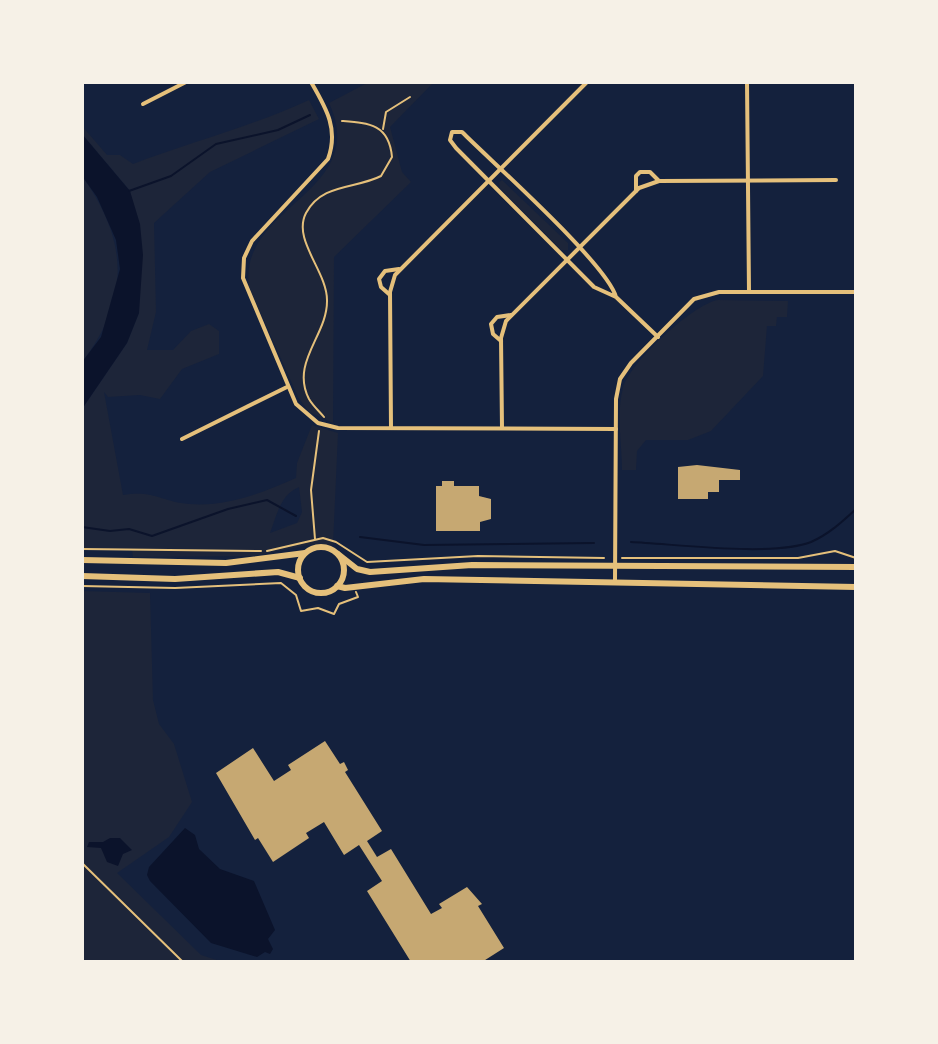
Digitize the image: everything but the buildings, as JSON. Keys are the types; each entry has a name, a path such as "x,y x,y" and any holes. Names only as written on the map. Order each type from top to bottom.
{"street":[{"path":"143,104 186,82"},
{"path":"311,82 331,120 332,150 317,174 252,241 242,267 247,293 296,404 318,423 338,428 616,429"},
{"path":"391,429 390,295 399,269 587,82"},
{"path":"747,82 749,292"},
{"path":"616,297 613,283 579,248 462,132 452,132 451,143 487,180 600,292 616,297 658,337"},
{"path":"636,191 636,176 640,172 650,172 659,181"},
{"path":"502,428 503,328 511,315 636,191 659,181 836,180"},
{"path":"390,295 381,287 379,279 385,271 399,269"},
{"path":"615,581 616,429 620,379 694,299 710,292 856,292"},
{"path":"501,341 491,330 493,320 511,315"},
{"path":"182,439 287,387"},
{"path":"82,560 226,563 290,556 321,547 338,554 357,569 370,572 472,565 856,567"},
{"path":"305,553 300,561 300,578 305,586 321,593 337,586 355,588 424,579 856,587"},
{"path":"337,586 344,570 338,554"},
{"path":"82,576 175,579 278,572 300,578"}],"path":[{"path":"325,416 312,404 304,382 306,358 326,313 327,299 324,279 303,235 303,223 309,209 324,195 345,185 377,179 387,170 392,152 383,130 386,112 410,97"},
{"path":"342,121 368,122 383,130"},
{"path":"315,539 311,490 319,432"},
{"path":"82,549 237,553 315,539 336,542 367,562 478,556 798,558 835,551 856,558"},
{"path":"288,546 290,556"},
{"path":"284,584 288,574"},
{"path":"82,586 284,584 296,595 301,611 318,608 334,614 339,604 358,597 355,588"},
{"path":"82,863 183,962"}],"shaded area":[{"path":"369,82 434,82 390,127 402,172 411,182 334,257 333,423 309,412 298,397 249,287 251,260 262,237 319,179 333,158 337,133 329,103"},
{"path":"309,100 319,119 210,172 154,223 156,312 147,350 173,350 191,331 209,324 219,331 219,354 182,369 160,399 140,395 108,397 104,392 123,495 143,494 180,503 203,504 244,498 296,478 297,463 312,425 338,433 333,545 314,544 253,556 133,557 132,550 82,548 82,409 127,343 139,313 130,191 82,134 82,126 107,155 120,155 133,164","holes":["299,487 302,512 297,523 270,533 283,500"]},
{"path":"82,134 130,191 140,224 143,255 139,313 127,343 82,409 82,362 101,337 120,269 116,240 97,197 82,176"},
{"path":"82,176 108,223 118,269 116,292 109,315 82,362"},
{"path":"502,180 568,243 568,250 561,250 500,188 499,182"},
{"path":"718,300 788,301 787,317 777,317 776,326 767,326 763,376 711,431 688,440 646,440 637,451 636,470 622,470 620,408 628,377 663,336 693,312"},
{"path":"82,591 150,593 153,700 159,724 174,744 192,802 169,837 117,873 201,955 223,962 82,962"},
{"path":"185,828 195,835 199,849 220,869 254,881 275,930 268,939 273,949 270,954 265,952 257,957 211,943 150,881 147,875 149,867"},
{"path":"120,838 132,850 123,854 118,866 107,862 101,848 87,847 89,842 103,842"}],"waterway":[{"path":"129,191 171,176 216,144 278,130 310,115"},
{"path":"82,527 110,531 129,529 152,536 228,509 267,500 296,516"},
{"path":"631,542 749,549 794,546 824,535 856,509"},
{"path":"360,537 424,545 594,543"}]}
